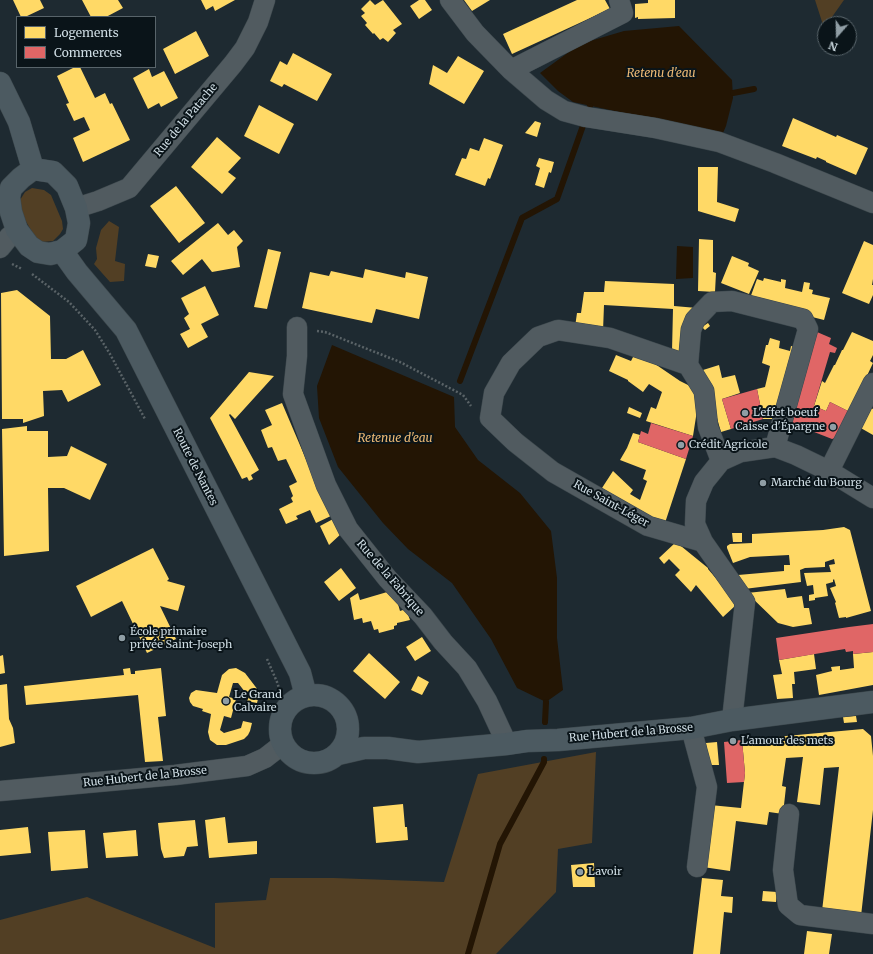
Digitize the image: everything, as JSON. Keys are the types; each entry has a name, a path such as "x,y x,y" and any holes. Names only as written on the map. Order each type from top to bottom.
{"main road":[{"path":"0,83 19,122 33,169"},
{"path":"33,169 52,172 67,186 76,208 79,223 76,240 62,251 50,254 38,252 29,246 17,230 4,197 21,178 33,169"},
{"name":"Route de Nantes","path":"62,251 77,272 126,330 300,673 306,696"},
{"path":"317,695 328,698 337,704 344,712 348,723 348,734 345,745 338,754 327,761 314,764 302,762 290,755 283,744 280,732 281,720 286,709 295,700 306,696 317,695"},
{"name":"Rue Hubert de la Brosse","path":"338,754 364,748 388,748 418,752 691,728 732,720 873,702"},
{"name":"Rue Hubert de la Brosse","path":"348,723 368,733 388,748"}],"street":[{"name":"Rue de la Patache","path":"76,208 98,201 129,188 245,48 258,22 265,0"},
{"path":"450,0 475,33 511,70 546,100 564,111 586,117 655,128 719,142 873,203"},
{"path":"511,70 623,13 619,0"},
{"path":"3,255 9,237 17,230"},
{"path":"721,461 708,427 704,391 688,365 691,330 695,320 712,302 732,301 803,319 808,330 775,447"},
{"name":"Rue de la Fabrique","path":"297,328 297,356 293,394 326,486 348,529 387,578 467,668 487,701 517,743"},
{"path":"490,418 494,393 511,363 538,337 558,330 610,338 688,365"},
{"path":"829,471 873,383"},
{"name":"Rue Saint-Léger","path":"490,418 515,442 553,472 648,526 703,542"},
{"path":"732,720 745,602 703,542 695,524 696,501 704,482 721,461 741,452 775,447 796,455 829,471 873,498"},
{"path":"691,728 707,787 697,867"},
{"name":"Rue Hubert de la Brosse","path":"0,791 167,776 247,766 265,758 283,744"},
{"path":"789,814 783,870 788,905 800,915 873,924"}],"path":[{"path":"3,255 34,275 69,302 95,330 110,354 147,422"},
{"path":"297,328 325,332 400,362 463,395 472,407 490,418"},
{"path":"265,654 277,682 286,709"}],"shaded area":[{"path":"815,0 844,0 833,16 820,16"},
{"path":"32,188 44,190 51,195 62,221 63,229 53,241 42,242 35,237 20,211 20,200 25,192"},
{"path":"109,221 119,227 115,261 125,264 124,281 110,282 94,264 97,259 96,248 101,230"},
{"path":"596,752 592,843 558,849 556,892 496,954 0,954 0,920 87,897 215,948 215,903 266,900 270,878 334,878 444,882 478,774"}],"water":[{"name":"Retenu d'eau","path":"679,26 732,80 733,98 723,133 573,102 558,91 540,73 580,44 624,31"},
{"path":"677,246 693,247 693,278 676,279"},
{"name":"Retenue d'eau","path":"332,345 454,397 455,427 478,460 520,493 551,531 557,578 557,638 563,690 546,702 517,688 491,639 452,583 408,549 383,523 338,467 319,418 317,386"}],"building: Logements":[{"path":"13,0 40,0 44,8 27,16 21,16"},
{"path":"82,0 118,0 123,8 108,16 90,16"},
{"path":"201,0 235,0 215,11 213,6 206,10"},
{"path":"370,0 375,5 383,0 402,24 393,30 396,33 388,42 383,38 380,40 374,33 373,34 365,25 367,23 361,16 365,13 361,9"},
{"path":"419,0 425,0 432,10 419,19 410,6"},
{"path":"464,0 490,0 472,11"},
{"path":"577,0 605,0 610,9 512,54 503,34"},
{"path":"648,0 675,0 675,18 635,18 635,4 648,3"},
{"path":"196,31 209,56 175,74 163,49"},
{"path":"293,53 332,74 317,101 284,84 282,87 270,81 280,61 287,65"},
{"path":"458,56 484,71 464,104 429,84 433,65 447,73"},
{"path":"73,68 80,68 95,98 105,93 110,104 112,103 130,140 83,162 73,138 90,130 84,117 74,121 66,104 69,103 57,76"},
{"path":"149,69 152,77 164,71 178,98 161,107 159,103 148,109 133,78"},
{"path":"259,105 294,124 279,154 244,136"},
{"path":"793,118 836,137 837,135 868,148 856,175 817,157 816,159 782,146"},
{"path":"535,121 541,123 537,137 525,133"},
{"path":"217,137 241,158 228,172 236,178 222,194 191,167"},
{"path":"484,138 503,145 490,179 488,178 485,186 455,175 462,158 466,159 470,148 479,151"},
{"path":"539,158 554,162 544,188 535,185 540,168 536,166"},
{"path":"698,167 718,167 717,202 739,209 735,222 698,211"},
{"path":"176,186 205,223 179,243 150,206"},
{"path":"218,223 228,235 234,230 243,241 237,247 240,267 212,272 202,259 183,275 171,261"},
{"path":"699,239 713,240 713,272 716,273 715,292 698,291"},
{"path":"864,241 873,245 873,295 869,304 842,293"},
{"path":"268,249 281,252 267,309 254,307"},
{"path":"148,254 159,256 156,268 145,266"},
{"path":"732,256 749,263 748,266 759,271 749,294 721,283"},
{"path":"365,269 405,278 406,272 428,277 419,319 376,309 372,323 302,308 310,272 329,276 331,271 363,278"},
{"path":"764,278 781,282 781,279 786,280 785,288 802,292 804,282 810,283 809,289 813,290 812,294 830,298 824,320 749,301 757,279 763,281"},
{"path":"605,281 674,284 674,306 697,308 685,354 672,351 673,309 604,305 603,331 575,327 577,313 581,313 584,292 604,292"},
{"path":"205,286 219,315 201,324 208,337 188,348 180,334 190,329 184,318 189,314 181,298"},
{"path":"17,290 50,316 51,359 66,359 83,350 101,385 68,402 62,390 43,391 44,416 23,423 23,419 2,419 1,293"},
{"path":"708,323 710,326 705,330 702,327"},
{"path":"852,332 873,341 873,355 870,361 873,363 850,412 830,402 826,411 814,406 822,381 825,383"},
{"path":"770,338 780,341 779,348 790,351 791,346 796,347 777,419 763,419 757,389 765,387 770,366 762,363 766,345 768,345"},
{"path":"636,351 680,381 696,389 698,404 693,436 646,421 651,407 656,409 662,392 649,384 643,392 628,380 609,371 616,355 631,361"},
{"path":"719,365 722,378 735,375 740,393 722,399 731,429 721,432 703,370"},
{"path":"249,372 274,376 235,419 230,414 229,415 259,470 251,475 253,479 249,481 247,477 242,479 210,418"},
{"path":"282,403 308,464 333,515 316,523 310,510 296,516 298,519 286,524 279,509 293,502 291,498 293,496 289,486 297,482 286,459 278,461 272,447 268,448 261,430 272,425 265,410"},
{"path":"629,407 642,413 640,418 627,413"},
{"path":"871,408 873,409 873,435 859,427"},
{"path":"27,426 27,431 48,431 48,457 67,456 71,446 107,464 90,500 64,488 48,488 49,551 4,556 2,429"},
{"path":"633,433 640,435 638,442 686,459 664,526 623,506 602,488 613,471 633,490 630,494 640,500 647,481 643,479 646,470 620,460"},
{"path":"335,518 342,533 329,545 320,526"},
{"path":"844,527 850,530 871,611 846,618 839,618 836,602 830,588 836,586 834,579 833,582 826,584 828,596 815,598 815,600 809,601 809,595 814,594 813,585 807,586 804,573 831,572 829,565 835,564 834,559 825,562 825,567 805,568 800,570 801,582 744,589 738,575 784,571 784,565 790,565 789,555 750,557 733,563 727,548 730,544 752,543 752,534 823,530"},
{"path":"732,533 742,533 742,542 733,542"},
{"path":"676,542 708,568 731,596 735,606 723,617 696,585 691,592 675,575 680,570 669,559 664,564 659,558"},
{"path":"153,548 169,579 167,581 185,586 178,611 160,606 176,639 147,653 122,601 91,617 76,586"},
{"path":"341,568 356,588 339,601 324,582"},
{"path":"785,589 787,598 802,596 804,608 809,608 812,624 793,627 778,623 747,593"},
{"path":"394,590 400,611 406,609 410,620 397,623 397,625 394,626 394,629 379,633 378,629 374,630 371,621 363,623 362,618 354,620 350,598 358,593 360,600"},
{"path":"422,637 431,651 415,661 406,647"},
{"path":"873,652 873,685 819,695 816,675 832,671 831,667 840,666 840,670 854,668 853,654"},
{"path":"369,653 400,682 385,699 353,671"},
{"path":"814,654 816,669 794,672 795,684 792,684 793,698 777,699 773,675 782,674 779,660"},
{"path":"3,655 5,673 0,674 0,656"},
{"path":"130,668 131,674 135,674 135,671 161,668 166,716 158,717 163,761 145,762 138,695 26,705 24,686 124,675 123,669"},
{"path":"236,668 245,673 258,690 259,695 257,703 247,701 249,697 238,683 233,683 229,697 236,699 231,718 224,716 220,730 224,733 241,728 243,721 252,723 250,731 244,739 226,745 217,745 210,740 208,732 211,714 202,711 203,709 193,706 189,698 191,693 196,690 217,693 222,675 229,669"},
{"path":"418,676 429,682 422,695 411,690"},
{"path":"7,684 9,719 13,728 15,743 0,747 0,685"},
{"path":"856,716 857,722 844,723 843,717"},
{"path":"863,729 871,736 873,756 873,810 861,916 822,911 839,767 824,768 820,805 797,802 803,757 786,758 782,786 786,787 783,814 769,812 767,825 736,821 730,871 703,867 710,805 741,808 745,773 742,740"},
{"path":"717,742 719,765 708,765 706,743"},
{"path":"403,804 408,840 376,843 373,807"},
{"path":"225,817 228,843 257,841 257,854 209,858 205,820"},
{"path":"195,820 198,846 187,847 184,856 164,858 161,849 158,823"},
{"path":"28,827 31,853 0,856 0,830"},
{"path":"85,830 88,868 51,871 48,832"},
{"path":"136,830 138,856 106,858 103,833"},
{"path":"594,863 595,887 573,887 571,865"},
{"path":"702,878 723,880 721,896 733,897 732,913 724,912 720,954 693,954"},
{"path":"763,891 777,892 776,902 762,901"},
{"path":"807,931 832,934 829,954 804,954"}],"building: Commerces":[{"path":"817,332 831,338 829,344 837,348 835,353 830,352 814,406 826,411 830,402 850,412 838,437 832,439 786,421"},
{"path":"757,389 763,419 731,429 722,399"},
{"path":"651,423 693,436 686,459 638,442 641,431 648,434"},
{"path":"873,624 873,652 853,654 853,651 846,652 845,649 779,660 776,638"},
{"path":"742,740 745,773 744,782 727,783 724,742"}],"waterway":[{"path":"733,93 754,89"},
{"path":"460,381 522,218 557,199 590,106"},
{"path":"545,722 546,702"},
{"path":"468,954 500,844 544,762 544,759"}],"place":[{"name":"L'effet boeuf","path":"745,413"},
{"name":"Caisse d'Épargne","path":"833,427"},
{"name":"Crédit Agricole","path":"681,445"},
{"name":"Marché du Bourg","path":"763,483"},
{"name":"École primaire privée Saint-Joseph","path":"122,638"},
{"name":"Le Grand Calvaire","path":"226,701"},
{"name":"L'amour des mets","path":"733,741"},
{"name":"Lavoir","path":"580,872"}]}
